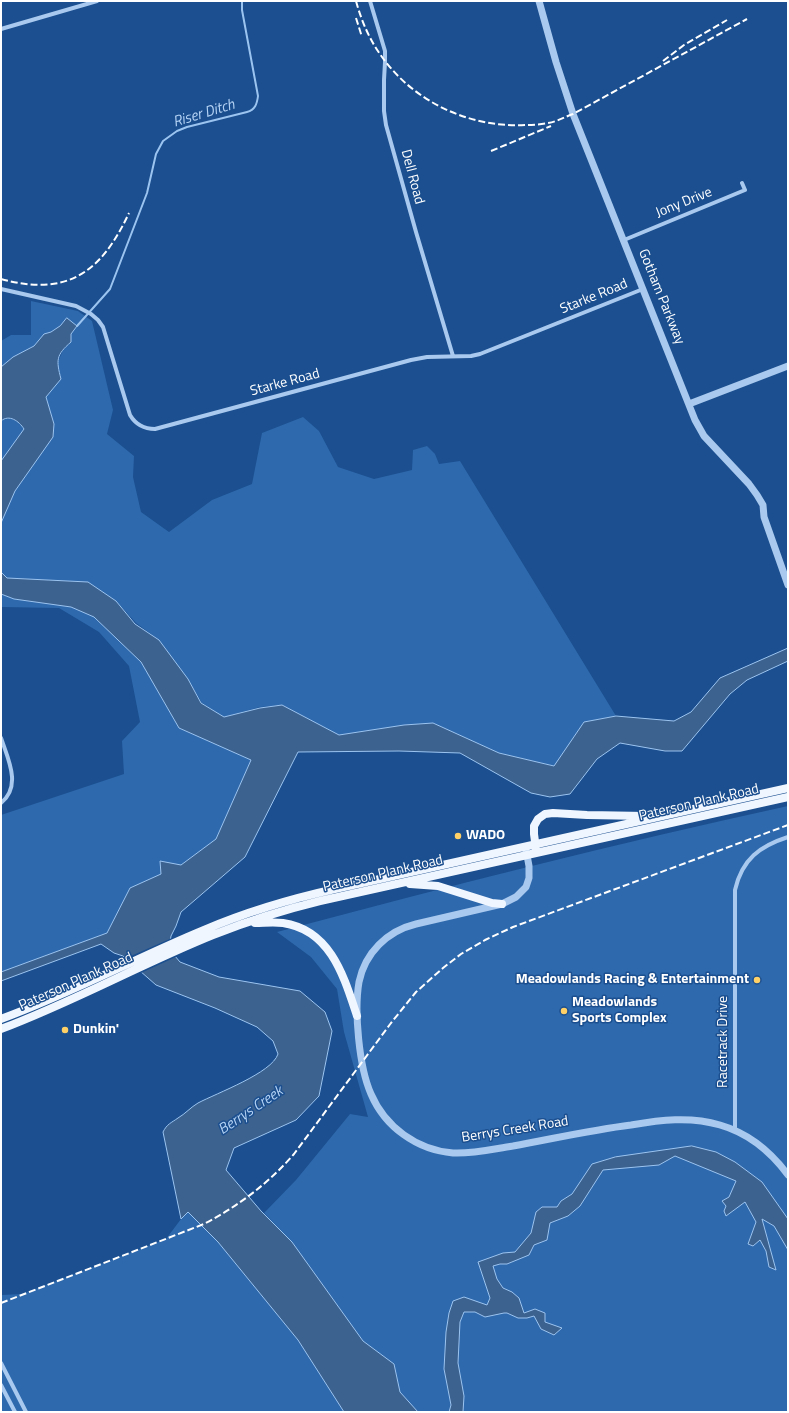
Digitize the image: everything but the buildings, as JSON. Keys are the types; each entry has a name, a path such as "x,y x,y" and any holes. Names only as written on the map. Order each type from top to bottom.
{"main road":[{"name":"Paterson Plank Road","path":"1,1020 223,922 290,900 788,788"},
{"name":"Paterson Plank Road","path":"1,1029 38,1014 179,950 244,924 309,904 788,797"},
{"path":"537,853 534,830 536,823 542,816 549,813 659,816"},
{"path":"398,884 434,885 502,904"},
{"path":"244,924 271,922 286,923 300,928 315,937 330,952 339,966 357,1016"}],"street":[{"path":"1,29 97,1"},
{"name":"Dell Road","path":"370,1 385,51 384,111 386,125 453,356"},
{"name":"Gotham Parkway","path":"539,1 556,62 573,114 698,426 704,436 751,486 763,505 764,517 788,585"},
{"name":"Jony Drive","path":"624,240 745,190 742,183"},
{"name":"Starke Road","path":"1,289 76,306 84,309 94,316 103,327 130,415 138,425 149,429 158,429 411,360 433,356 480,354 644,289"},
{"path":"689,404 788,366"},
{"path":"1,738 13,778 10,791 1,803"},
{"name":"Racetrack Drive","path":"735,1131 735,890 741,871 754,854 772,842 788,837"},
{"name":"Berrys Creek Road","path":"526,846 529,874 526,887 516,897 502,904 410,925 389,936 373,951 363,969 359,985 357,1016 365,1077 377,1106 387,1120 398,1131 418,1143 432,1149 454,1153 477,1152 603,1128 670,1120 704,1121 719,1124 735,1131 762,1147 774,1158 788,1175"},
{"path":"1,1363 26,1412"},
{"path":"1,1385 15,1412"},
{"path":"10,1403 19,1399"}],"shaded area":[{"path":"31,301 78,311 92,321 113,410 107,434 134,456 133,477 141,512 169,532 212,500 252,484 262,433 303,417 319,431 338,467 374,479 412,470 413,450 427,446 435,454 439,464 460,461 616,716 584,722 555,766 499,753 433,723 404,725 339,735 282,705 260,707 224,717 202,703 188,679 159,640 136,623 116,601 88,582 7,578 1,572 1,523 15,491 53,436 54,424 46,397 61,379 57,364 63,350 71,342 71,334 67,318 60,326 51,332 44,334 34,346 13,357 1,367 1,341 11,335 31,335"},
{"path":"9,418 19,422 24,429 1,461 1,421"},
{"path":"1,594 14,599 71,607 94,617 141,662 179,728 251,760 216,839 181,865 130,889 107,933 1,972 1,815 124,774 122,741 140,722 129,666 99,632 59,608 1,607"},
{"path":"788,806 788,1412 405,1412 393,1364 363,1341 292,1242 264,1213 296,1180 350,1114 368,1117 344,1032 337,989 311,957 277,932 532,866"},
{"path":"188,1212 218,1242 298,1340 344,1412 1,1412 1,1295 22,1294 166,1239"}],"water":[{"path":"67,318 77,326 71,334 71,342 62,351 58,358 58,367 61,379 46,397 54,424 53,437 15,491 1,523 1,461 24,429 14,419 7,418 1,421 1,367 13,357 34,346 44,334 51,332 60,326"},
{"name":"Berrys Creek","path":"1,572 7,578 88,582 116,601 135,624 159,640 188,679 201,703 224,717 260,708 282,705 339,735 404,725 433,723 499,753 554,766 584,722 616,716 674,721 691,712 720,678 788,648 788,661 747,680 730,694 682,751 665,751 620,743 597,759 570,794 550,797 531,793 460,753 399,751 298,752 245,857 181,912 171,936 169,949 180,962 219,977 300,991 325,1012 332,1031 319,1096 296,1120 234,1148 226,1170 261,1211 292,1242 363,1341 394,1364 400,1392 418,1412 344,1412 298,1340 218,1242 188,1212 181,1219 163,1132 169,1124 193,1106 243,1082 266,1068 274,1061 278,1054 273,1041 257,1027 215,1008 156,985 123,956 114,953 101,944 1,981 1,972 107,933 130,888 161,874 160,861 181,865 216,839 251,760 179,728 141,662 94,617 71,607 14,599 1,594"},
{"path":"692,1146 716,1152 735,1162 762,1182 788,1219 788,1250 774,1226 762,1219 776,1270 769,1267 766,1251 760,1240 753,1246 748,1244 756,1222 745,1202 726,1216 724,1211 726,1206 722,1201 729,1197 736,1181 675,1156 659,1165 603,1170 580,1206 568,1216 550,1223 547,1240 534,1245 529,1255 507,1264 493,1266 497,1279 503,1288 512,1292 519,1298 524,1313 535,1309 545,1313 545,1322 562,1328 554,1335 541,1329 534,1316 518,1318 504,1313 485,1317 475,1312 464,1312 460,1322 458,1363 464,1396 463,1412 449,1412 451,1405 444,1369 446,1332 449,1313 453,1301 464,1297 487,1305 490,1298 478,1262 503,1253 515,1252 531,1233 536,1212 542,1207 557,1207 561,1201 572,1194 592,1164 615,1157"}],"pier":[{"path":"172,938 171,949 178,956 141,973 124,959"}],"waterway":[{"name":"Riser Ditch","path":"77,326 110,289 147,193 156,154 163,141 177,131 187,127 247,112 252,110 255,106 258,96 242,10 242,1"}],"railway":[{"path":"356,1 364,25 375,47 398,76 413,90 430,101 466,117 506,125 545,124 573,114 747,19"},
{"path":"356,18 362,37"},
{"path":"663,61 684,45 727,20"},
{"path":"491,151 551,126"},
{"path":"1,279 24,284 45,285 63,282 79,275 94,265 106,251 118,234 129,213"},
{"path":"1,1303 204,1224 229,1210 252,1194 274,1175 294,1154 391,1023 416,992 461,954 485,940 513,927 788,825"}],"place":[{"name":"WADO","path":"458,836"},
{"name":"Meadowlands Racing & Entertainment","path":"757,980"},
{"name":"Meadowlands Sports Complex","path":"564,1011"},
{"name":"Dunkin'","path":"65,1030"}]}
